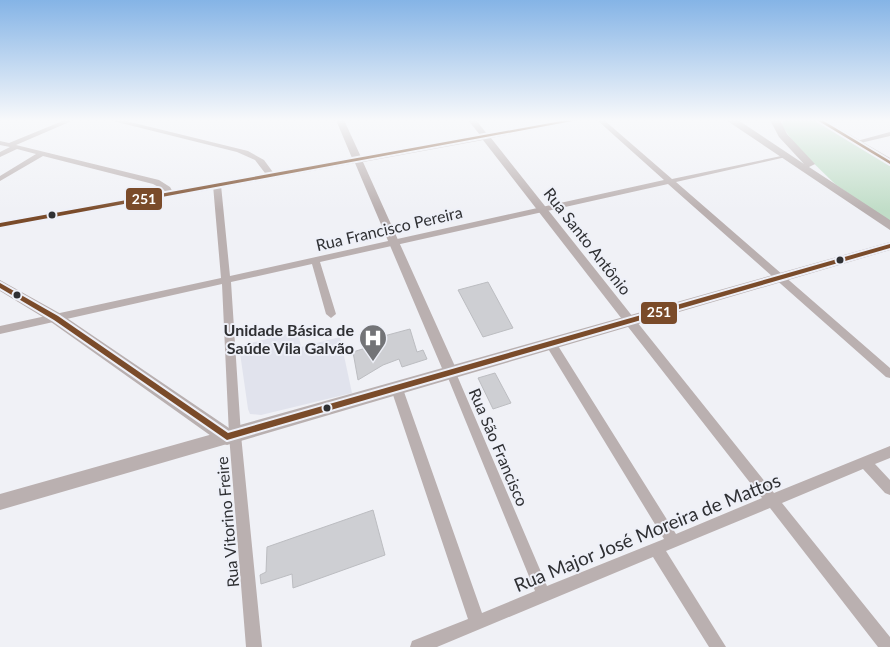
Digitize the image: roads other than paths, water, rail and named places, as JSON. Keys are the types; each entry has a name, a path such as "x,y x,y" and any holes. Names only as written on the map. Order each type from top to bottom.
{"main road":[{"path":"775,150 890,226"},
{"path":"795,150 838,191"},
{"path":"869,150 890,163"},
{"path":"0,285 56,318 231,436 890,246"}],"street":[{"path":"29,150 156,182 167,189 170,194"},
{"path":"240,150 254,155 262,161 271,176"},
{"name":"Rua São Francisco","path":"352,150 451,374 543,594"},
{"path":"0,225 411,150"},
{"name":"Rua Santo Antônio","path":"495,150 888,647"},
{"path":"634,150 890,374"},
{"path":"0,179 43,154"},
{"name":"Rua Francisco Pereira","path":"0,330 784,156"},
{"name":"Rua Vitorino Freire","path":"217,186 226,280 231,436 254,647"},
{"path":"315,260 331,314"},
{"path":"551,344 673,541"},
{"path":"397,389 477,622"},
{"path":"7,500 231,436"},
{"name":"Rua Major José Moreira de Mattos","path":"418,647 890,452"},
{"path":"865,463 890,489"},
{"path":"656,548 718,647"}],"place":[{"name":"Unidade Básica de Saúde Vila Galvão","path":"373,362"}]}
